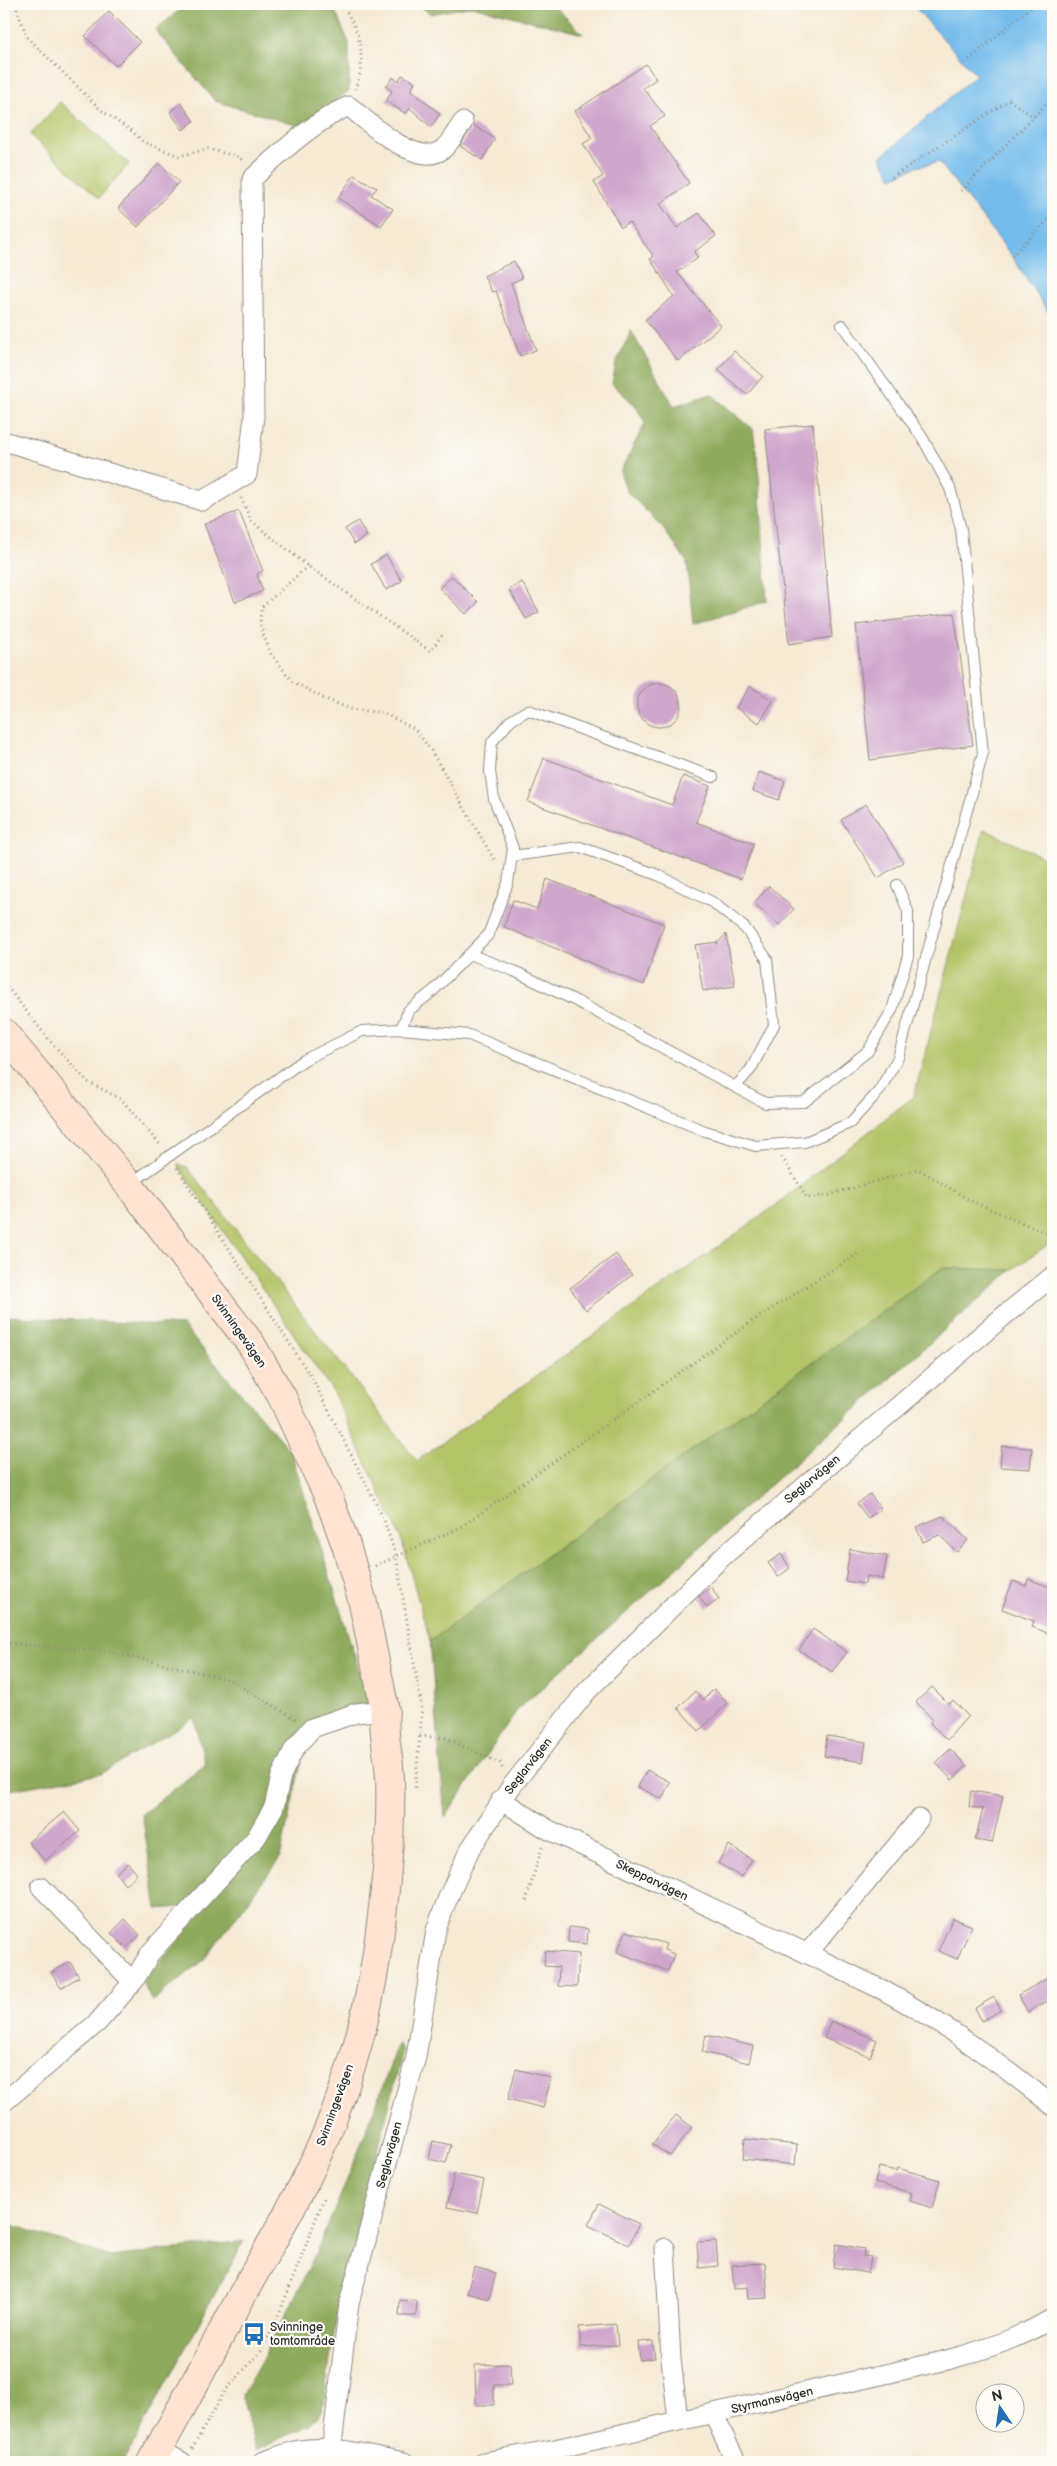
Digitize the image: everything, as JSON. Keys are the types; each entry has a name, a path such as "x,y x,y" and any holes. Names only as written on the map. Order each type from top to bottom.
{"main road":[{"name":"Svinningevägen","path":"4,1033 129,1185 251,1344 282,1397 328,1496 355,1575 385,1710 384,1720 390,1777 389,1840 376,1960 364,2020 347,2077 327,2132 170,2457"}],"street":[{"path":"4,441 202,502 247,474 254,417 252,179 275,158 337,111 349,106 408,150 427,156 442,150 463,122"},
{"name":"Seglarvägen","path":"332,2456 337,2400 350,2303 416,2057 436,1930 460,1867 506,1793 587,1691 721,1558 1053,1276"},
{"path":"4,2102 98,2022 133,1982 152,1952 256,1838 274,1807 281,1776 294,1749 312,1728 356,1713 385,1710"},
{"name":"Skepparvägen","path":"506,1793 547,1829 925,2013 1020,2079 1053,2106"},
{"path":"807,1954 919,1819"},
{"path":"41,1888 133,1982"},
{"path":"665,2248 670,2359 678,2420"},
{"name":"Styrmansvägen","path":"484,2462 564,2447 978,2352 1034,2330 1053,2318"},
{"path":"713,2413 736,2462"},
{"path":"262,2462 298,2450 332,2456 404,2462"}],"lane":[{"path":"129,1185 304,1060 362,1030 401,1029 469,1035 705,1131 756,1146 805,1142 850,1122 879,1091 898,1058 983,753 960,528 950,488 922,438 842,325"},
{"path":"401,1029 408,1011 433,991 488,935 508,883 513,848 494,799 490,771 492,742 510,721 528,710 713,777"},
{"path":"512,856 580,847 658,875 712,902 745,928 767,959 774,1025 751,1069 736,1086"},
{"path":"469,954 514,971 567,997 765,1103 804,1102 868,1051 892,1010 908,956 908,911 897,885"}],"path":[{"path":"15,4 27,37 101,110 133,132 143,142 179,156 208,149 239,157 258,174"},
{"path":"341,4 354,21 360,43 361,75 349,106"},
{"path":"965,63 1034,4"},
{"path":"961,191 1053,98"},
{"path":"892,177 1009,100 1034,117"},
{"path":"1012,256 1053,215"},
{"path":"234,482 251,520 308,566 430,651 444,633"},
{"path":"308,566 262,607 261,628 271,654 292,681 323,698 351,709 383,713 415,729 432,752 508,883"},
{"path":"4,983 50,1041 88,1082 120,1099 169,1156 313,1380 383,1517 396,1556 422,1710 414,1791"},
{"path":"774,1145 807,1198 829,1195 918,1169 971,1201 1053,1236"},
{"path":"355,1575 461,1527 754,1320 859,1253"},
{"path":"4,1643 107,1650 228,1679 312,1728"},
{"path":"420,1736 446,1738 500,1763 506,1793"},
{"path":"526,1901 547,1829"},
{"path":"170,2457 262,2350 281,2309 326,2193"}],"green space":[{"path":"187,4 332,4 349,43 349,91 299,126 215,101 155,30"},
{"path":"417,4 552,4 583,34 472,6 431,14"},
{"path":"60,102 129,164 99,198 30,135"},
{"path":"631,331 674,406 711,394 753,429 758,463 767,601 693,624 687,562 662,527 627,492 620,472 645,423 635,405 612,384 616,363"},
{"path":"984,829 1053,862 1053,1241 1012,1270 942,1268 430,1641 401,1538 332,1390 177,1164 187,1167 417,1461 775,1206 914,1096"},
{"path":"942,1268 1012,1270 518,1709 445,1818 430,1641"},
{"path":"4,1316 183,1326 291,1452 370,1705 306,1741 280,1858 203,1961 152,2001 142,1982 209,1905 157,1909 142,1814 205,1765 194,1718 101,1774 4,1791"},
{"path":"398,2043 403,2050 337,2315 322,2411 310,2425 255,2450 242,2395 288,2310 329,2223 365,2134"},
{"path":"4,2222 111,2257 244,2241 123,2462 4,2462"}],"water":[{"path":"912,4 1053,4 1053,320 1012,256 939,162 916,167 892,178 881,157 976,75"}],"building":[{"path":"109,11 140,42 116,66 85,36"},
{"path":"646,64 656,79 643,88 665,116 650,126 689,183 660,204 677,228 699,213 716,236 694,252 698,258 677,272 721,326 678,361 645,320 674,296 650,259 654,257 629,222 621,227 594,182 603,176 583,144 592,138 575,111"},
{"path":"402,75 415,82 411,90 440,114 431,127 410,108 406,114 386,101 392,91 386,86 393,77 398,81"},
{"path":"181,103 194,121 183,130 170,112"},
{"path":"473,125 495,139 482,160 460,146"},
{"path":"159,163 179,182 138,227 118,208"},
{"path":"354,175 377,188 371,195 393,209 381,226 338,198"},
{"path":"514,261 522,278 511,283 536,350 520,356 496,291 492,292 484,276"},
{"path":"734,351 763,376 747,395 718,370"},
{"path":"813,424 832,637 789,644 765,429"},
{"path":"239,511 263,571 257,574 263,591 235,602 204,524"},
{"path":"358,521 367,536 354,544 345,529"},
{"path":"386,555 402,581 386,590 371,564"},
{"path":"452,576 478,602 466,614 439,588"},
{"path":"522,582 539,612 526,619 509,590"},
{"path":"954,613 973,745 870,760 856,625"},
{"path":"659,683 671,687 677,693 681,705 677,717 671,723 659,727 647,723 641,717 637,705 641,693 647,687"},
{"path":"750,686 773,701 759,723 736,708"},
{"path":"544,758 672,805 683,776 710,786 696,822 754,844 741,879 528,802"},
{"path":"759,772 785,781 779,800 753,791"},
{"path":"866,804 903,862 878,878 841,820"},
{"path":"547,879 664,924 644,985 504,927 513,900 537,909"},
{"path":"769,886 794,909 779,925 754,903"},
{"path":"726,934 735,986 703,991 695,945 718,942 717,944"},
{"path":"616,1254 632,1275 586,1310 570,1288"},
{"path":"1002,1446 1032,1448 1030,1469 1000,1467"},
{"path":"870,1494 881,1509 868,1518 857,1504"},
{"path":"943,1516 968,1540 957,1552 939,1535 923,1542 916,1527"},
{"path":"850,1549 887,1556 883,1579 866,1576 865,1584 845,1581"},
{"path":"781,1554 790,1568 778,1577 768,1563"},
{"path":"1028,1579 1053,1588 1053,1635 1032,1627 1034,1621 1002,1609 1013,1581 1026,1586"},
{"path":"711,1587 719,1599 707,1608 699,1596"},
{"path":"813,1629 847,1652 832,1672 799,1650"},
{"path":"932,1687 949,1704 953,1700 968,1716 947,1740 930,1723 933,1720 916,1702"},
{"path":"714,1689 728,1703 699,1731 678,1708 695,1691 703,1700"},
{"path":"827,1736 866,1742 863,1762 824,1756"},
{"path":"950,1749 967,1766 952,1780 936,1763"},
{"path":"647,1770 670,1782 662,1799 638,1787"},
{"path":"971,1791 1003,1796 992,1843 975,1840 983,1809 969,1807"},
{"path":"64,1812 80,1831 45,1861 28,1842"},
{"path":"729,1845 752,1860 741,1877 718,1863"},
{"path":"128,1863 137,1874 125,1885 116,1873"},
{"path":"953,1918 972,1926 957,1959 938,1951"},
{"path":"125,1919 140,1935 126,1948 111,1933"},
{"path":"569,1927 588,1929 587,1944 568,1942"},
{"path":"626,1931 666,1944 664,1950 674,1954 668,1971 617,1952"},
{"path":"545,1951 579,1954 577,1987 558,1986 559,1967 544,1966"},
{"path":"70,1962 79,1977 61,1988 51,1973"},
{"path":"1053,1975 1053,1998 1028,2012 1018,1995"},
{"path":"994,1997 1001,2010 982,2021 975,2008"},
{"path":"831,2021 877,2040 870,2057 824,2038"},
{"path":"706,2035 753,2046 749,2063 702,2052"},
{"path":"516,2069 551,2078 543,2108 508,2099"},
{"path":"676,2115 692,2127 670,2156 652,2144"},
{"path":"745,2139 797,2145 795,2165 743,2159"},
{"path":"433,2141 451,2145 446,2163 429,2159"},
{"path":"879,2167 896,2171 897,2168 940,2180 932,2208 910,2201 912,2193 875,2183"},
{"path":"454,2174 484,2180 477,2213 447,2207"},
{"path":"599,2204 639,2224 629,2245 588,2225"},
{"path":"716,2241 718,2266 699,2268 697,2242"},
{"path":"836,2244 864,2249 863,2256 871,2257 868,2273 833,2267"},
{"path":"765,2263 768,2298 748,2299 747,2287 734,2289 732,2265"},
{"path":"474,2267 496,2273 489,2299 467,2293"},
{"path":"400,2300 417,2301 416,2316 399,2316"},
{"path":"616,2324 618,2345 581,2347 579,2327"},
{"path":"653,2341 655,2358 640,2360 638,2342"},
{"path":"510,2364 511,2385 494,2385 494,2405 476,2405 475,2365"}],"place":[{"name":"Svinninge tomtområde","path":"254,2334"}]}
